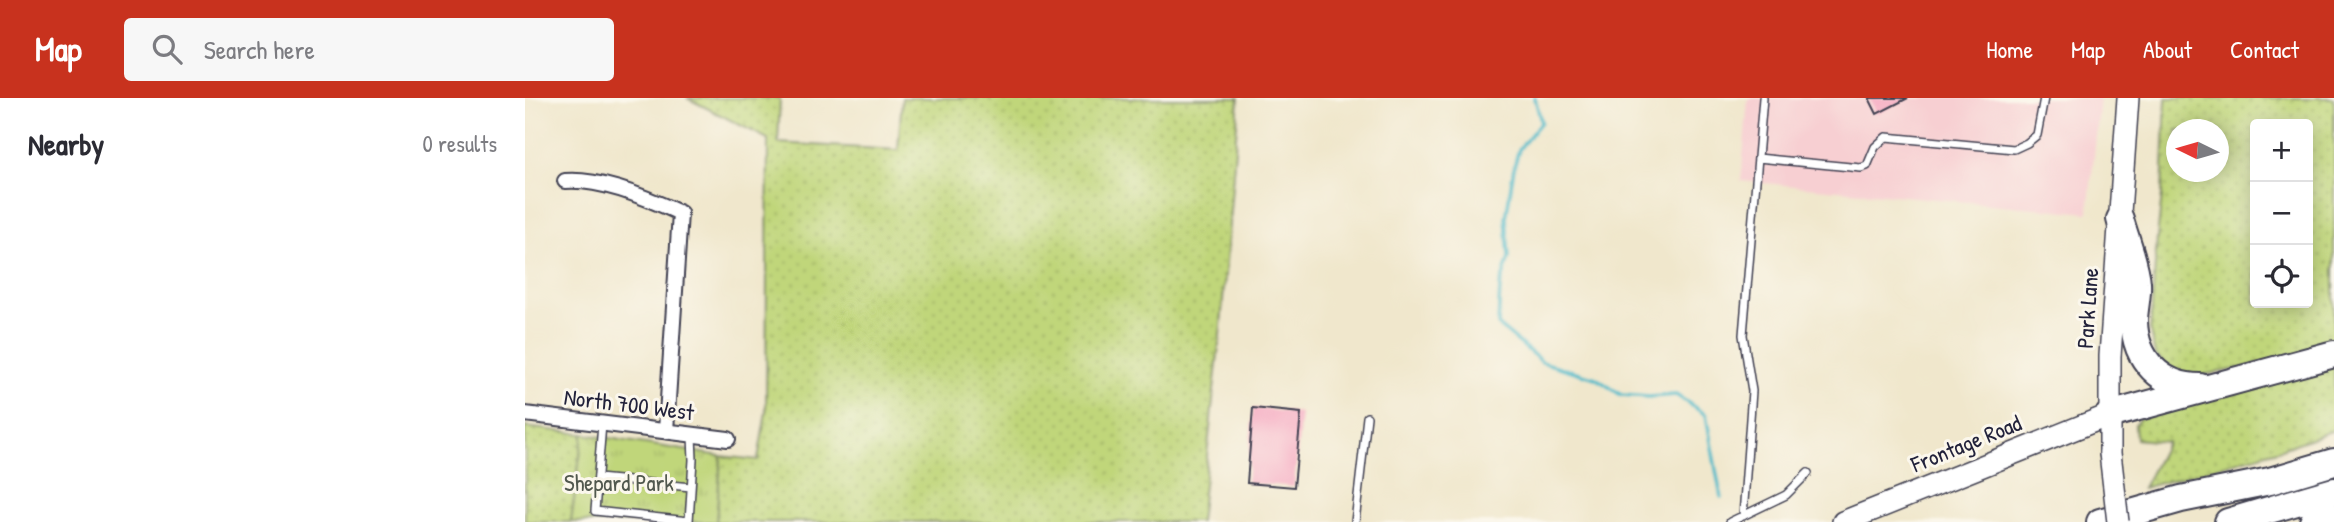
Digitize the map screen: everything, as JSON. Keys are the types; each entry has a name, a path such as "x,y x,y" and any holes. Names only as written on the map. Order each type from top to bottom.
{"highway":[{"path":"2120,219 2137,282 2134,311 2136,335 2147,363 2160,376 2179,385 2219,385"},
{"path":"2109,415 2334,354"},
{"path":"2181,499 2334,443"},
{"path":"2100,522 2181,499 2270,481 2334,462"},
{"path":"2228,522 2334,491"},
{"path":"2313,522 2334,517"}],"main road":[{"name":"Park Lane","path":"2117,522 2109,415 2111,344 2128,98"},
{"name":"Frontage Road","path":"1843,522 2109,415"}],"street":[{"path":"565,181 582,180 653,200 680,213 666,431"},
{"name":"North 700 West","path":"525,414 728,439"}],"lane":[{"path":"1743,516 1752,391 1743,335 1763,98"},
{"path":"1758,158 1861,168 1867,166 1875,146 1886,137 2014,149 2037,135 2044,98"},
{"path":"1356,522 1367,416"},
{"path":"602,424 595,511 689,521 692,434"},
{"path":"1730,522 1786,495 1808,473"},
{"path":"598,478 691,487"}],"shaded area":[{"path":"1748,98 2100,98 2088,213 1741,181"}],"green space":[{"path":"687,98 780,98 778,143 898,150 902,98 1239,98 1221,325 1200,522 716,522 721,456 758,460 766,412 768,139"},
{"path":"2166,98 2334,98 2334,346 2238,369 2195,376 2176,372 2155,355 2150,332 2162,195"},
{"path":"2334,366 2334,430 2281,449 2143,488 2167,442 2136,439 2135,424 2139,419"},
{"path":"525,427 583,434 571,522 525,522"},
{"name":"Shepard Park","path":"583,434 721,456 716,522 571,522"}],"building":[{"path":"1869,98 1908,98 1877,114"},
{"path":"1253,408 1301,413 1294,487 1247,483"}],"waterway":[{"path":"1535,98 1541,122 1519,149 1514,167 1506,218 1509,258 1500,286 1498,325 1542,362 1596,378 1621,395 1676,395 1706,415 1721,497"}]}
